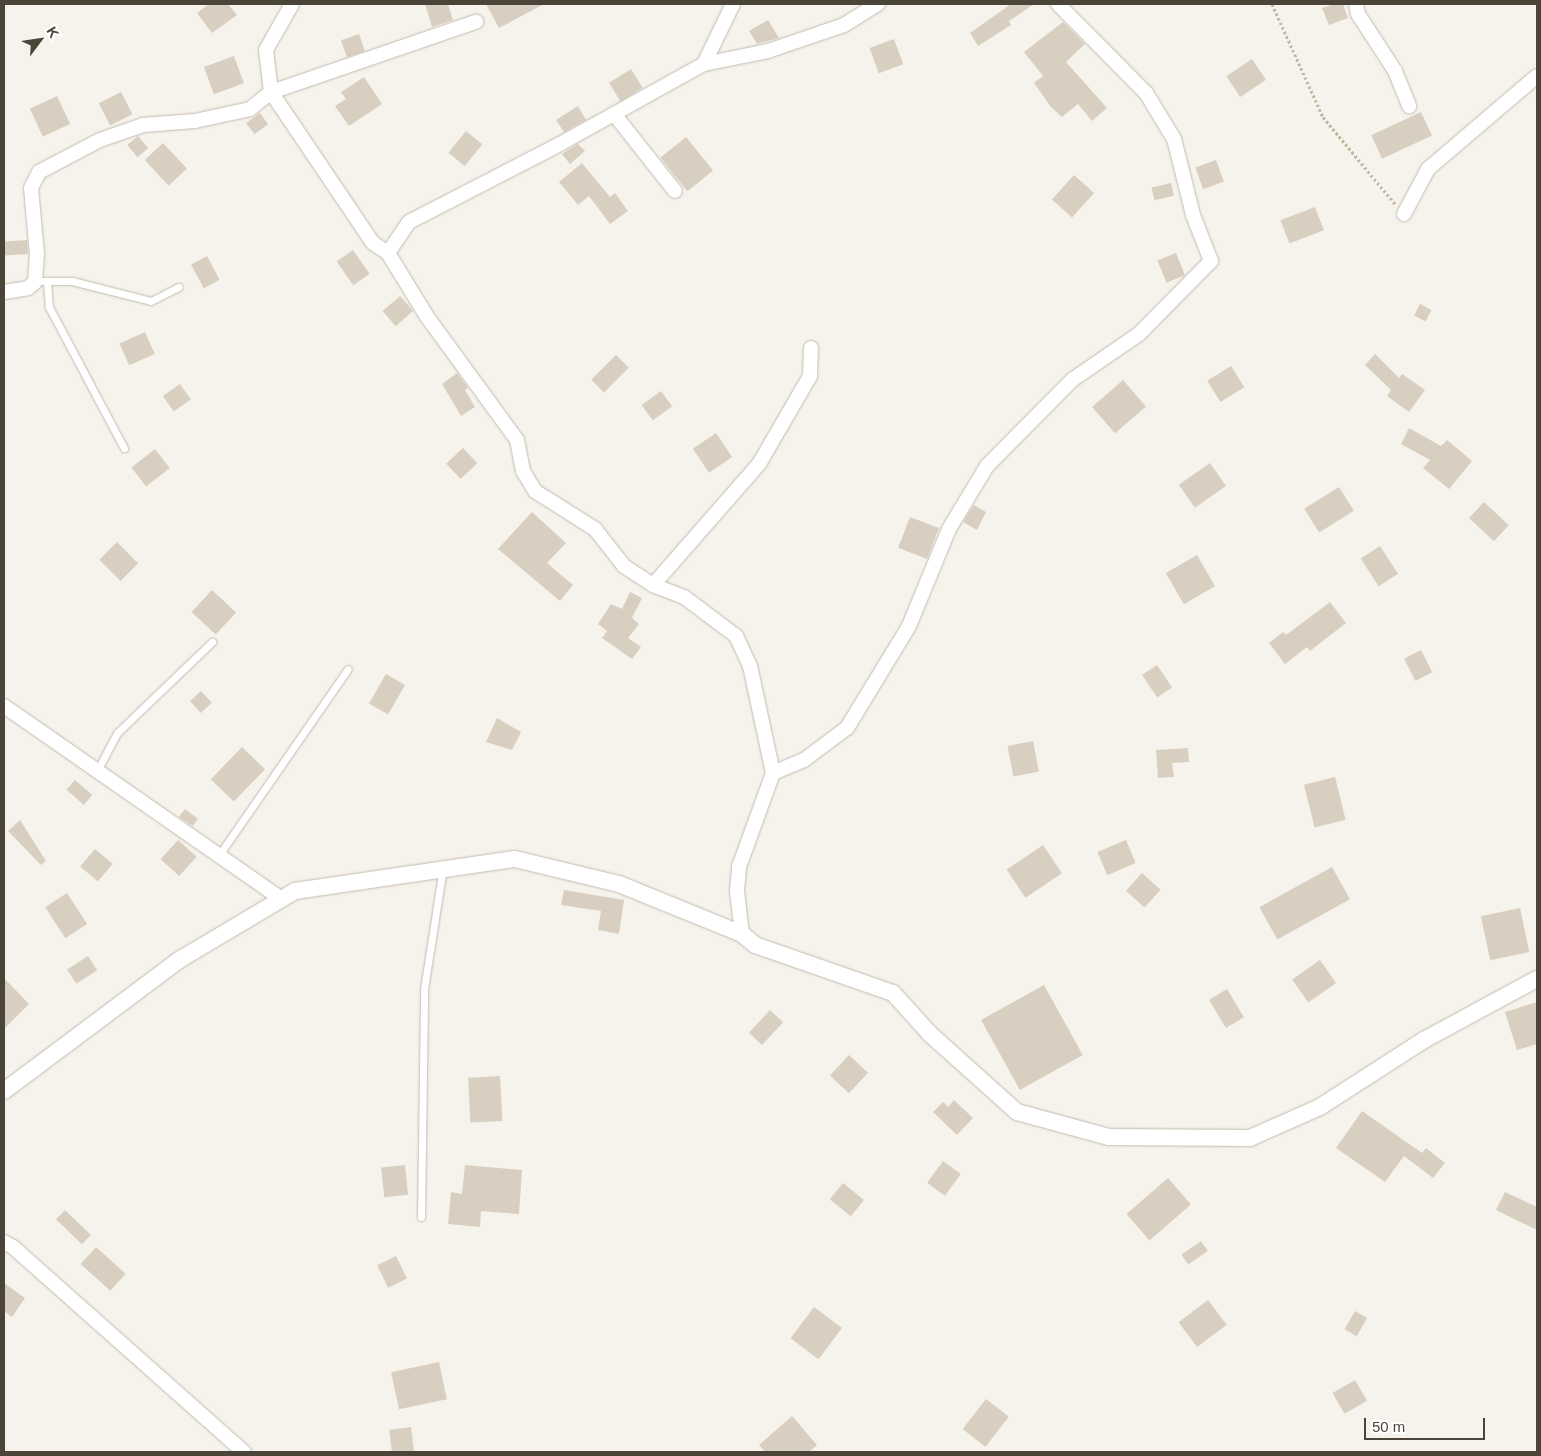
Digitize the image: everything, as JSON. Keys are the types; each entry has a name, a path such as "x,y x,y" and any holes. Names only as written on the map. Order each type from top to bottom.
{"street":[{"path":"292,4 266,50 271,92 373,243 388,253 426,315 518,440 523,471 535,491 595,529 624,566 653,585 684,598 736,636 750,666 773,773 739,867 737,891 742,934"},
{"path":"704,64 733,4"},
{"path":"388,253 409,222 614,114 704,64 768,50 844,25 878,4"},
{"path":"773,773 804,760 847,728 909,626 950,529 987,466 1072,380 1139,334 1211,261 1193,215 1174,139 1146,93 1058,4"},
{"path":"1356,4 1358,14 1396,71 1409,106"},
{"path":"4,292 28,288 41,281 31,188 39,172 100,140 142,125 195,121 250,109 271,92 476,22"},
{"path":"1404,214 1428,169 1537,76"},
{"path":"614,114 675,191"},
{"path":"653,585 759,464 810,376 811,348"},
{"path":"4,706 282,899"},
{"path":"4,1091 180,960 295,891 515,859 619,884 742,934 755,945 893,993 930,1034 1017,1112 1109,1137 1250,1138 1320,1107 1424,1040 1537,979"},
{"path":"4,1242 13,1247 244,1452"}],"lane":[{"path":"124,448 49,307 41,281 72,281 151,301 179,287"},
{"path":"97,771 117,733 212,642"},
{"path":"219,855 348,669"},
{"path":"421,1217 424,989 443,868"}],"path":[{"path":"1272,4 1323,117 1404,214"}],"building":[{"path":"209,4 228,4 237,15 212,33 197,13"},
{"path":"425,4 448,4 453,20 432,27"},
{"path":"486,4 544,4 499,28"},
{"path":"1011,4 1034,4 1009,21 1011,25 978,46 970,33"},
{"path":"1334,4 1343,4 1348,18 1329,25 1322,8"},
{"path":"768,20 779,38 757,44 749,31"},
{"path":"1063,22 1085,44 1066,62 1107,108 1092,121 1078,104 1062,117 1051,107 1034,83 1043,76 1024,52"},
{"path":"359,34 365,51 347,57 341,40"},
{"path":"894,39 903,64 879,73 870,48"},
{"path":"234,56 244,83 214,94 204,67"},
{"path":"1252,59 1266,80 1240,97 1226,76"},
{"path":"631,69 643,88 621,101 609,83"},
{"path":"364,77 382,104 349,126 335,106 346,99 341,92"},
{"path":"121,92 132,114 110,126 99,103"},
{"path":"57,96 70,124 43,137 30,109"},
{"path":"578,106 586,120 564,132 556,120"},
{"path":"1421,112 1432,136 1382,159 1371,135"},
{"path":"260,113 268,124 254,134 246,123"},
{"path":"466,131 482,144 465,166 448,153"},
{"path":"138,136 148,148 138,157 127,145"},
{"path":"686,137 713,170 687,191 660,158"},
{"path":"163,143 187,169 169,186 145,160"},
{"path":"578,144 585,151 570,164 562,154"},
{"path":"1216,160 1224,182 1203,189 1195,168"},
{"path":"582,163 610,197 615,193 628,211 610,224 589,196 578,205 559,182"},
{"path":"1074,175 1094,193 1072,218 1052,200"},
{"path":"1171,183 1174,196 1154,200 1152,187"},
{"path":"1315,207 1324,230 1289,244 1280,220"},
{"path":"27,240 28,254 5,256 4,242"},
{"path":"353,250 370,274 353,285 337,261"},
{"path":"1176,253 1185,275 1166,283 1157,260"},
{"path":"207,256 220,280 204,288 191,264"},
{"path":"400,296 413,311 396,326 383,311"},
{"path":"1420,304 1432,310 1426,321 1414,316"},
{"path":"145,332 155,354 129,365 119,343"},
{"path":"1375,354 1399,378 1402,374 1425,390 1409,412 1387,396 1391,390 1365,365"},
{"path":"616,355 629,368 604,392 591,380"},
{"path":"1231,366 1244,387 1221,402 1207,381"},
{"path":"457,373 468,388 465,390 475,407 461,416 442,384"},
{"path":"1123,380 1146,406 1115,433 1092,407"},
{"path":"180,384 191,400 174,412 163,396"},
{"path":"661,391 672,406 653,420 642,405"},
{"path":"1409,428 1441,446 1447,440 1472,461 1449,489 1423,468 1430,460 1401,444"},
{"path":"716,433 732,457 709,473 693,449"},
{"path":"463,448 477,463 461,479 446,464"},
{"path":"155,449 170,468 146,486 131,467"},
{"path":"1210,463 1226,486 1195,508 1179,485"},
{"path":"1339,487 1354,511 1319,532 1304,509"},
{"path":"1484,502 1509,525 1494,541 1469,518"},
{"path":"974,505 986,512 977,530 963,522"},
{"path":"532,512 566,543 547,563 573,585 560,601 498,549"},
{"path":"910,517 939,528 927,559 898,548"},
{"path":"117,542 138,563 121,581 99,560"},
{"path":"1380,546 1398,574 1379,586 1361,559"},
{"path":"1197,555 1215,586 1184,604 1166,573"},
{"path":"212,590 236,613 216,634 192,612"},
{"path":"630,592 642,598 632,618 639,624 628,638 641,647 632,659 602,638 607,631 598,624 611,604 622,609"},
{"path":"1330,602 1346,623 1310,651 1307,647 1285,664 1269,643 1283,632 1286,635"},
{"path":"1421,650 1432,672 1415,681 1404,659"},
{"path":"1157,665 1172,687 1157,697 1142,675"},
{"path":"386,674 405,685 388,714 369,703"},
{"path":"201,691 212,703 201,713 190,701"},
{"path":"497,718 521,732 512,750 486,742"},
{"path":"1033,741 1039,771 1013,776 1007,746"},
{"path":"242,747 265,769 234,802 211,779"},
{"path":"1188,748 1189,762 1172,763 1174,777 1158,778 1156,750"},
{"path":"1335,777 1346,820 1315,827 1304,785"},
{"path":"75,780 92,795 84,805 66,790"},
{"path":"185,809 198,819 193,826 179,817"},
{"path":"20,820 46,861 41,865 8,831"},
{"path":"178,840 197,857 179,876 161,859"},
{"path":"1126,840 1136,863 1107,875 1097,852"},
{"path":"1043,845 1062,873 1026,898 1007,870"},
{"path":"95,849 113,864 98,881 80,867"},
{"path":"1332,867 1350,899 1277,940 1259,907"},
{"path":"1142,873 1161,890 1145,908 1126,891"},
{"path":"564,890 624,900 619,934 598,930 601,911 561,905"},
{"path":"67,893 87,924 65,938 45,907"},
{"path":"1520,908 1529,952 1490,960 1481,916"},
{"path":"88,956 97,970 76,984 67,970"},
{"path":"1320,960 1336,983 1308,1002 1292,980"},
{"path":"4,978 29,1004 4,1029"},
{"path":"1044,985 1083,1055 1020,1090 981,1020"},
{"path":"1227,989 1244,1017 1226,1028 1209,1000"},
{"path":"1537,1002 1537,1044 1517,1050 1505,1012"},
{"path":"770,1010 783,1022 762,1045 749,1033"},
{"path":"849,1055 868,1073 849,1093 830,1075"},
{"path":"500,1076 502,1121 470,1123 468,1078"},
{"path":"954,1100 973,1118 957,1135 933,1112 943,1102 948,1107"},
{"path":"1362,1111 1422,1153 1426,1148 1445,1163 1433,1178 1404,1156 1385,1182 1336,1148"},
{"path":"943,1161 961,1174 945,1196 927,1183"},
{"path":"405,1165 408,1195 384,1197 381,1168"},
{"path":"465,1165 522,1170 519,1214 481,1211 480,1227 448,1224 451,1192 462,1194"},
{"path":"1168,1178 1191,1204 1149,1240 1126,1214"},
{"path":"843,1183 864,1200 851,1216 830,1199"},
{"path":"1505,1192 1537,1207 1537,1230 1496,1210"},
{"path":"65,1210 91,1235 82,1244 56,1219"},
{"path":"1201,1241 1208,1251 1188,1265 1181,1255"},
{"path":"96,1247 126,1274 110,1291 81,1264"},
{"path":"396,1256 407,1278 388,1288 377,1265"},
{"path":"4,1283 25,1298 12,1317 4,1311"},
{"path":"1208,1300 1227,1325 1197,1347 1178,1322"},
{"path":"814,1307 842,1328 818,1359 791,1338"},
{"path":"1355,1311 1367,1318 1357,1336 1344,1329"},
{"path":"439,1362 447,1399 399,1409 391,1372"},
{"path":"1355,1380 1367,1401 1344,1414 1332,1393"},
{"path":"986,1399 1009,1417 985,1447 963,1429"},
{"path":"792,1416 817,1445 809,1452 765,1452 759,1445"},
{"path":"411,1427 414,1452 392,1452 389,1430"}]}
